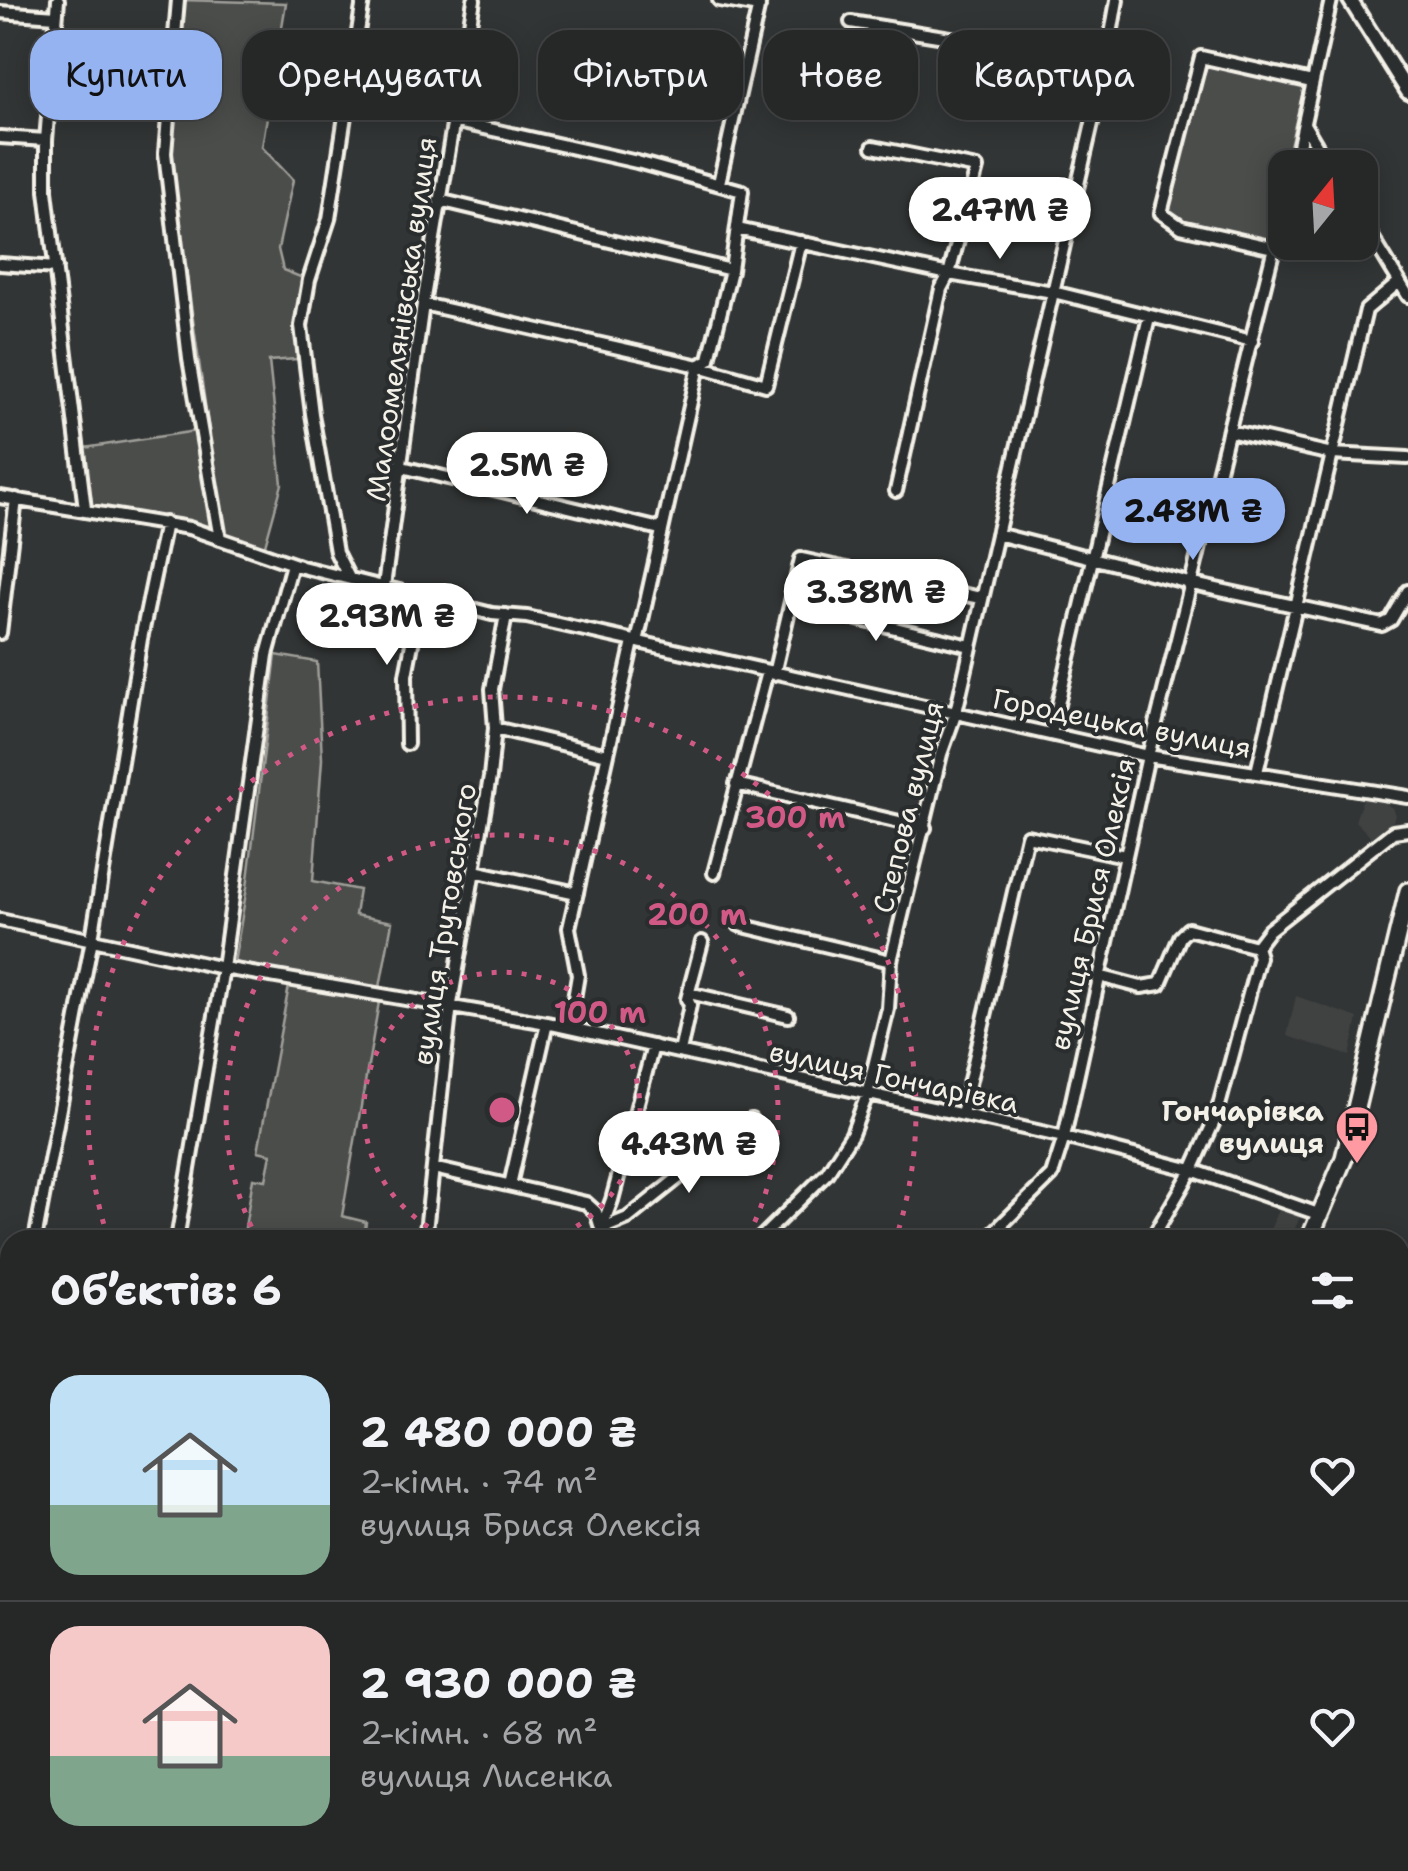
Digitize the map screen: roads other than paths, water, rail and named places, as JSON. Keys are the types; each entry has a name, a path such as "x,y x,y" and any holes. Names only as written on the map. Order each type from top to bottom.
{"main road":[{"path":"1314,1230 1344,1158 1408,891"}],"street":[{"path":"58,0 46,140 46,191 85,509"},
{"path":"178,0 165,153 188,359 220,538"},
{"path":"349,578 336,552 301,326 309,280 329,219 363,0"},
{"name":"Малоомелянівська вулиця","path":"384,586 423,304 474,0"},
{"path":"719,0 760,3 720,183"},
{"name":"Степова вулиця","path":"1112,30 1118,0"},
{"path":"1298,150 1331,0"},
{"path":"1350,0 1408,92"},
{"path":"0,12 56,16"},
{"path":"851,22 938,36"},
{"path":"1268,247 1180,227 1162,213 1201,57 1312,82"},
{"name":"Степова вулиця","path":"768,1230 827,1173 852,1134 867,1095 888,1008 892,961 941,754 956,712 1093,120"},
{"path":"453,121 742,191 730,270 709,358 699,366 569,928 578,975 568,1028"},
{"path":"1304,124 1319,150"},
{"path":"0,138 46,140"},
{"path":"874,147 977,168 950,274 940,290 896,490"},
{"path":"439,200 730,270"},
{"path":"738,229 1053,292 1252,341"},
{"path":"423,304 699,366 766,385 800,242"},
{"path":"1378,246 1408,296"},
{"name":"вулиця Брися Олексія","path":"996,1230 1052,1175 1064,1136 1148,756 1271,260"},
{"path":"0,264 56,268"},
{"path":"1257,772 1366,310 1400,282"},
{"path":"1051,734 1149,317"},
{"path":"1229,430 1332,454 1408,458"},
{"path":"402,467 660,528"},
{"name":"Городецька вулиця","path":"0,496 165,522 297,565 421,598 1148,756 1408,797"},
{"path":"0,632 16,499"},
{"path":"37,1230 165,522"},
{"path":"996,534 1382,626 1391,620 1408,591"},
{"path":"714,873 801,559 980,598"},
{"path":"180,1230 223,968 268,655 297,565"},
{"path":"407,744 406,675 421,598"},
{"path":"791,603 970,646"},
{"name":"вулиця Трутовського","path":"427,1230 451,1004 490,777 495,728 492,689 506,615"},
{"path":"495,728 607,755"},
{"path":"736,784 925,828"},
{"path":"1256,947 1269,930 1393,832 1408,830"},
{"path":"962,1114 1027,836 1126,856"},
{"path":"474,871 577,893"},
{"name":"вулиця Гончарівка","path":"0,920 223,968 547,1022 1064,1136 1192,1170 1321,1215"},
{"path":"739,926 892,961"},
{"path":"1099,976 1140,988 1160,984 1180,937 1188,929 1256,947"},
{"path":"680,1052 690,1005 688,993 702,942"},
{"path":"1157,1230 1192,1170 1216,1117 1259,957 1256,947"},
{"path":"688,993 788,1016"},
{"path":"510,1186 547,1022"},
{"path":"601,1230 653,1046"},
{"path":"606,1230 628,1218 751,1120"},
{"path":"433,1168 586,1203 596,1212 598,1230"}],"place":[{"name":"Гончарівка вулиця","path":"1357,1165"}]}
